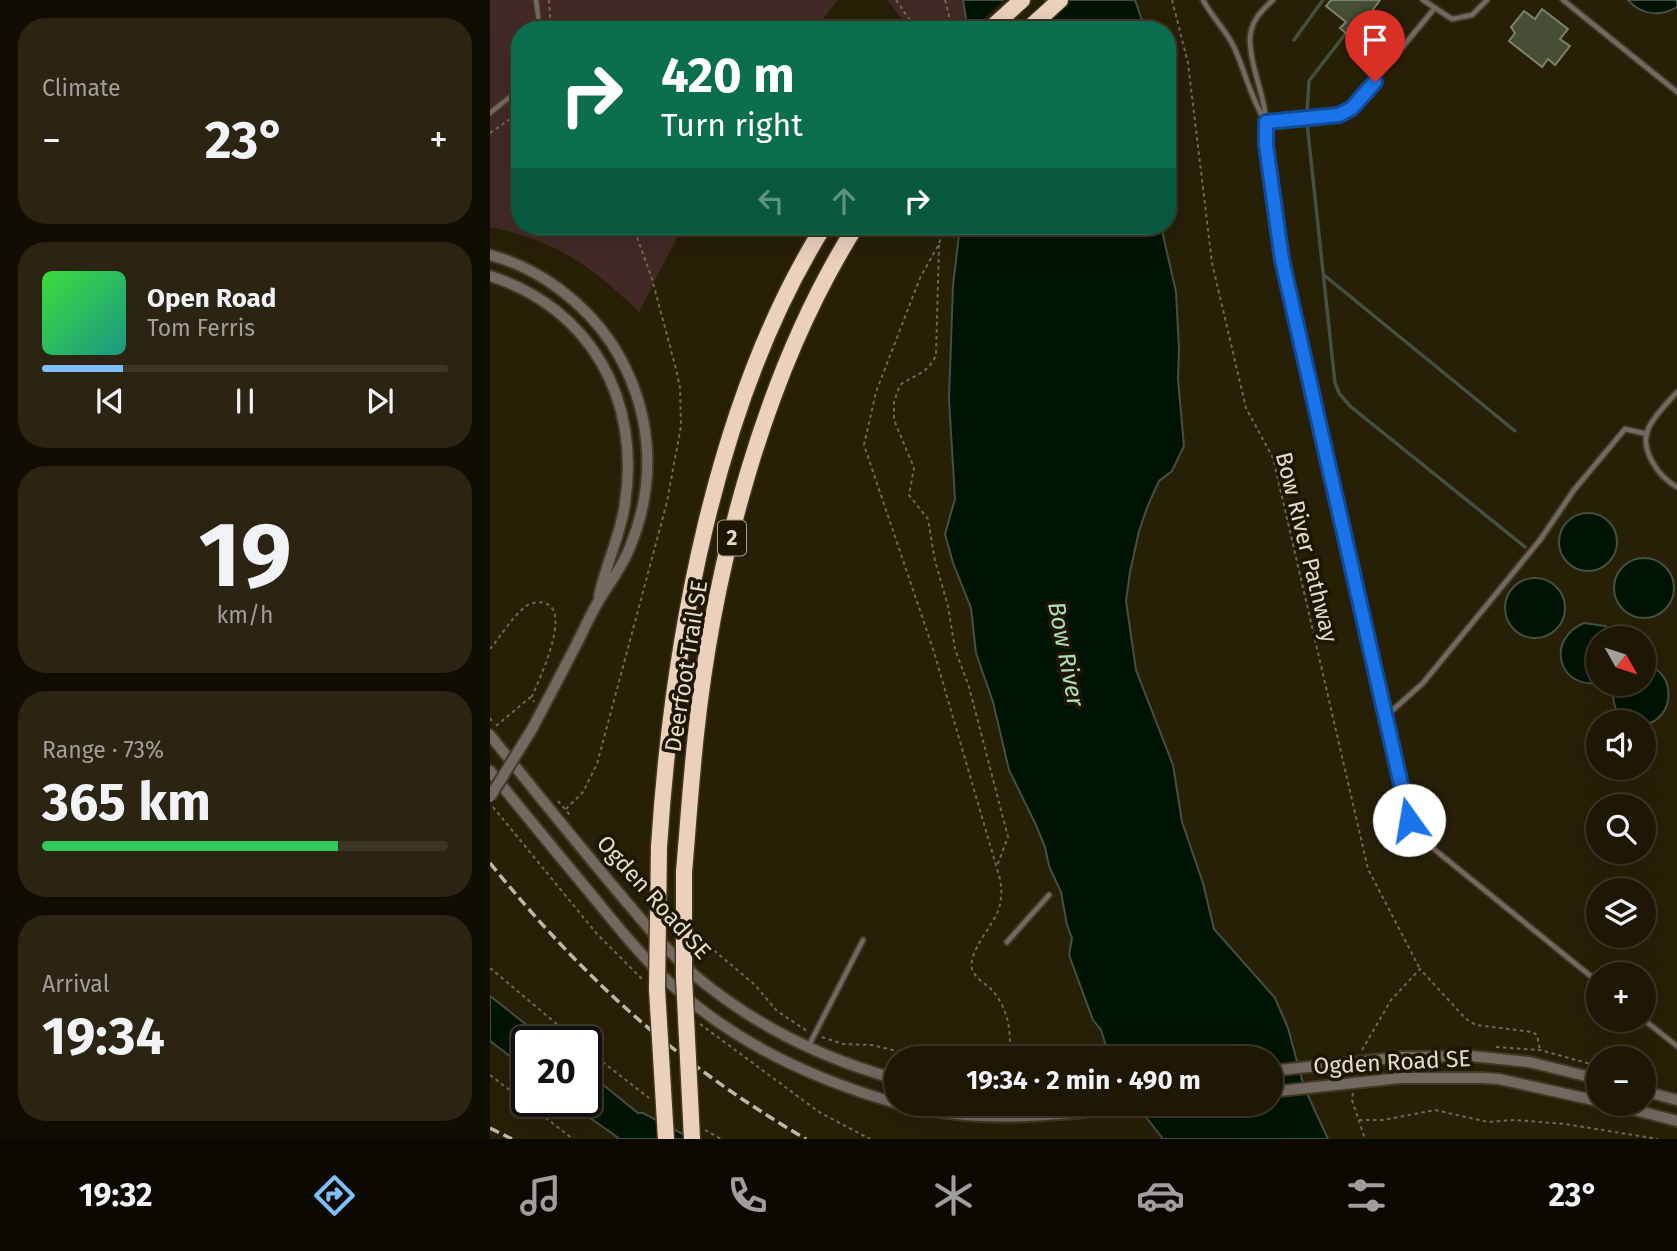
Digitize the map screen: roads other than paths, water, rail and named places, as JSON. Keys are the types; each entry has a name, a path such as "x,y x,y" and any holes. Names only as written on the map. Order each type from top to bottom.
{"highway":[{"path":"999,21 1022,0"},
{"path":"1037,21 1060,0"},
{"name":"Deerfoot Trail SE","path":"666,1139 657,989 659,847 663,778 673,695 710,511 737,420 760,356 793,281 819,235"},
{"name":"Deerfoot Trail SE","path":"692,1139 684,978 684,872 702,686 719,593 740,503 763,428 800,332 851,235"}],"street":[{"path":"490,255 537,275 586,313 615,350 641,406 649,454 643,509 630,548 598,602 532,729 490,797"},
{"path":"490,276 534,296 576,327 596,353 617,393 626,426 629,471 625,506 598,602"},
{"name":"Ogden Road SE","path":"493,731 661,944 698,978 736,1006 808,1048 884,1076"},
{"name":"Ogden Road SE","path":"490,771 631,944 673,986 737,1035 781,1060 857,1092 884,1100"},
{"name":"Ogden Road SE","path":"1283,1070 1402,1057 1471,1056 1529,1062 1586,1076"},
{"name":"Ogden Road SE","path":"1283,1091 1400,1078 1482,1078 1499,1079 1586,1098"},
{"path":"1656,1094 1677,1100"},
{"path":"1656,1116 1677,1121"}],"lane":[{"path":"536,0 539,21"},
{"path":"1203,0 1233,44 1256,104 1266,122"},
{"path":"1273,0 1257,16 1250,39 1256,80 1264,103 1266,145 1282,260 1409,820 1419,837 1586,972"},
{"path":"1423,0 1452,19 1472,15 1487,0"},
{"path":"1563,0 1677,92"},
{"path":"1266,122 1339,115 1352,108 1434,9"},
{"path":"490,113 511,96"},
{"path":"1677,392 1648,428 1647,434 1647,448 1653,463 1660,474 1677,487"},
{"path":"1385,717 1423,683 1540,540 1574,490 1625,429 1647,434"},
{"path":"1007,942 1049,895"},
{"path":"808,1048 863,940"},
{"path":"1656,1029 1677,1046"}],"water":[{"path":"963,0 1135,0 1142,21 966,21"},
{"path":"1628,0 1677,0 1677,7 1651,13 1639,9"},
{"name":"Bow River","path":"959,235 1163,235 1176,292 1178,379 1184,446 1172,471 1159,481 1148,505 1130,572 1126,601 1136,670 1173,765 1182,822 1203,883 1214,929 1275,998 1288,1028 1304,1087 1328,1139 1163,1139 1145,1116 1283,1116 1283,1046 1106,1046 1101,1030 1093,1020 1069,955 1072,938 1061,892 1049,866 1036,825 1009,770 993,702 976,653 971,608 945,534 955,499 949,399 953,286"},
{"path":"1588,513 1604,518 1612,526 1617,542 1612,558 1604,566 1588,571 1572,566 1564,558 1559,542 1564,526 1572,518"},
{"path":"1638,558 1650,558 1669,571 1674,588 1672,600 1661,613 1650,618 1638,618 1619,605 1614,594 1614,582 1627,563"},
{"path":"1535,578 1552,583 1560,591 1565,608 1560,625 1552,633 1535,638 1518,633 1510,625 1505,608 1510,591 1518,583"},
{"path":"1584,623 1605,626 1586,626 1586,683 1573,678 1561,661 1564,640 1572,630"},
{"path":"1656,670 1667,684 1669,694 1667,705 1656,719 1656,710 1617,710 1613,696 1656,696"},
{"path":"490,996 528,1026 511,1026 511,1057 490,1041"},
{"path":"602,1084 638,1113 643,1113 692,1139 620,1139 589,1117 602,1117"}],"waterway":[{"path":"1294,40 1323,0"},
{"path":"1307,113 1309,81 1346,33"},
{"path":"1307,123 1335,383 1339,393 1350,406 1525,547"},
{"path":"1324,275 1515,431"}],"railway":[{"path":"490,863 561,944 634,1016 715,1080 806,1139"},
{"path":"490,1128 512,1139"}]}
